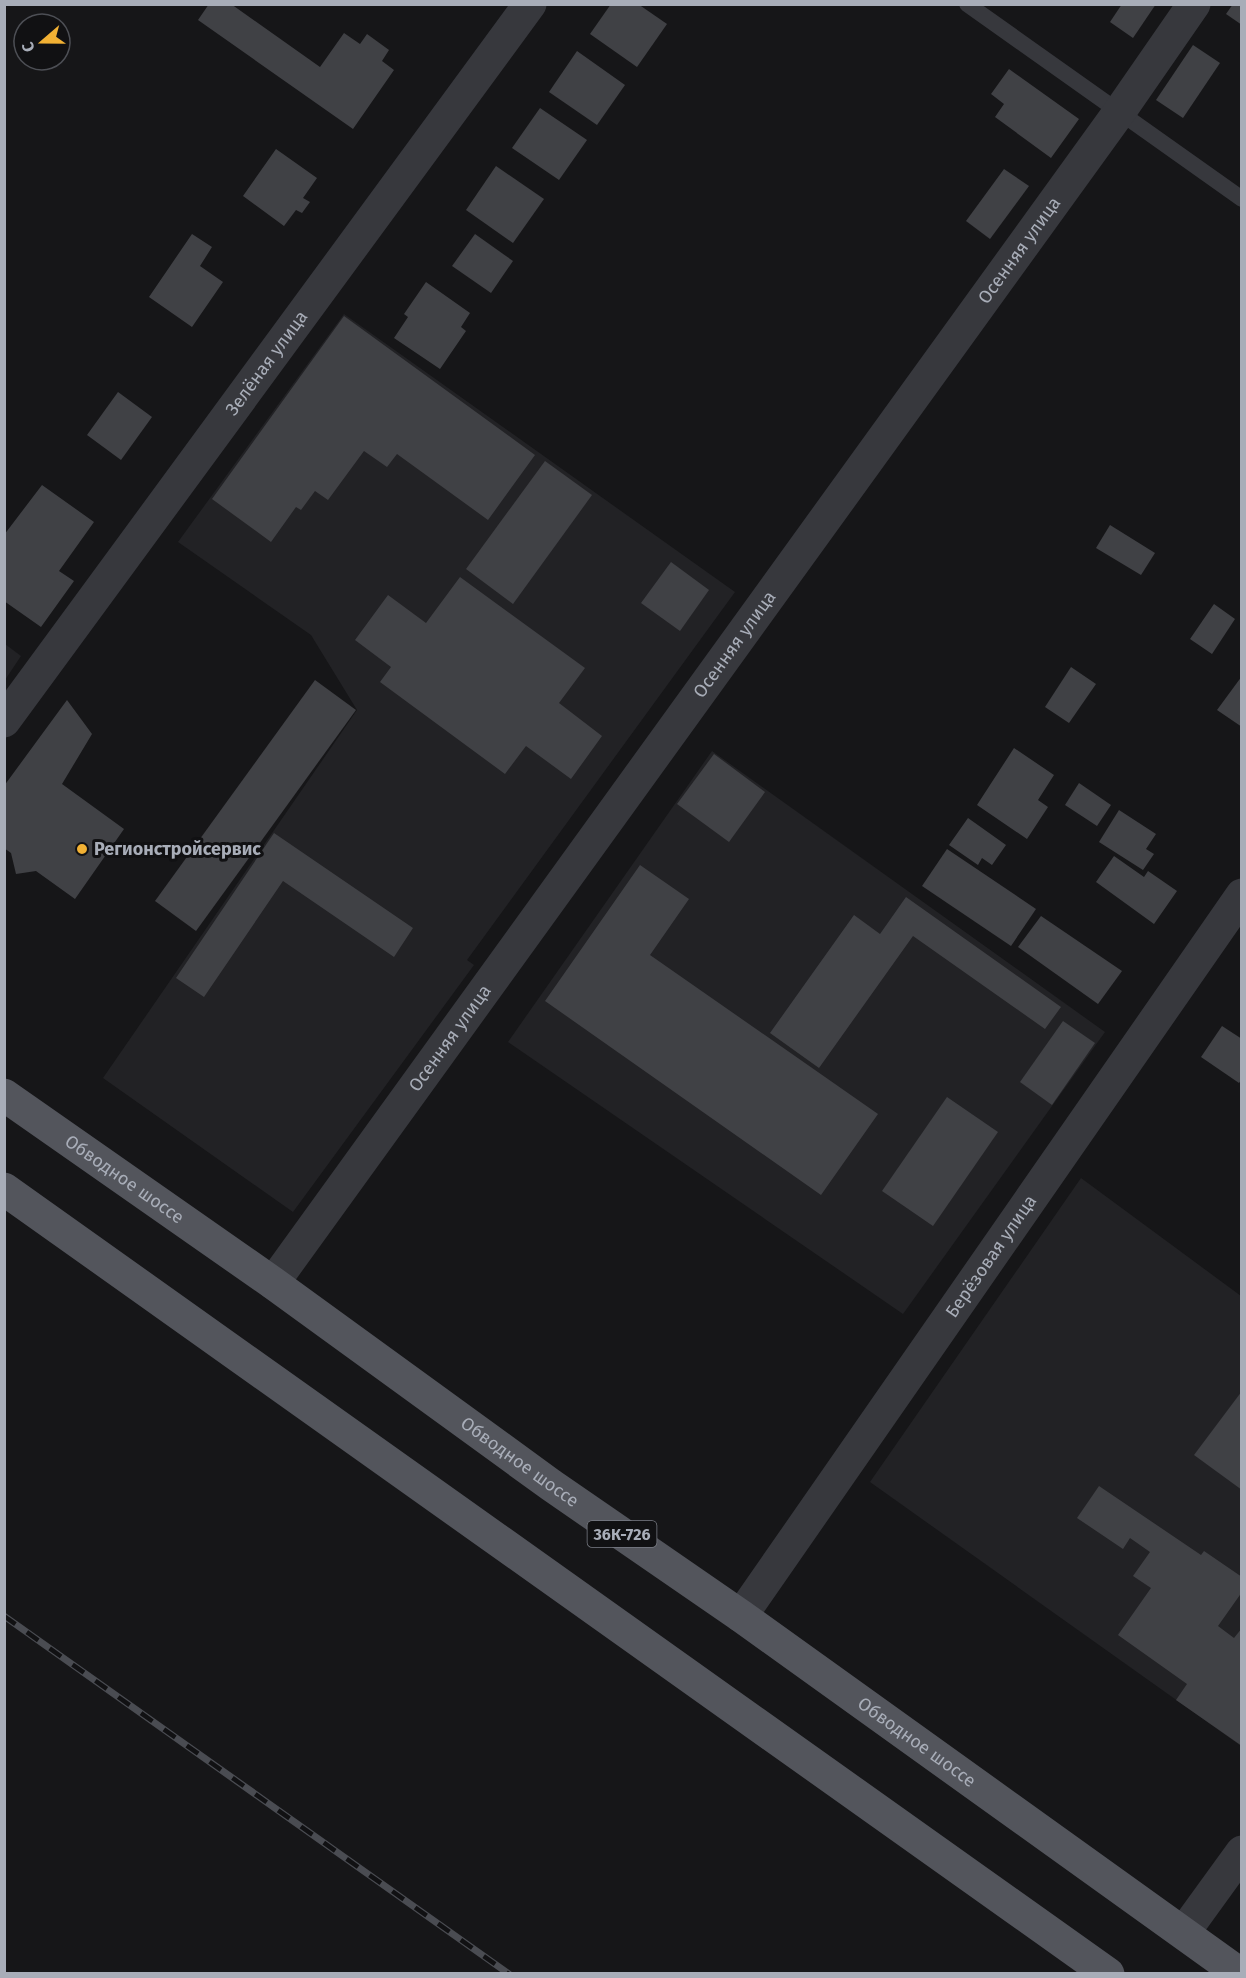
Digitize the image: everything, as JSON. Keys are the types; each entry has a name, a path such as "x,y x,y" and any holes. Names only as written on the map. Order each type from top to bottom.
{"main road":[{"name":"Обводное шоссе","path":"4,1095 273,1283 551,1485 741,1616 1240,1974"},
{"path":"4,1190 1108,1974"}],"street":[{"name":"Зелёная улица","path":"4,721 530,4"},
{"name":"Осенняя улица","path":"273,1283 1120,111 1194,4"},
{"name":"Берёзовая улица","path":"741,1616 1242,896"},
{"path":"1184,1932 1242,1852"}],"lane":[{"path":"967,4 1242,199"}],"shaded area":[{"path":"344,314 735,592 467,960 474,965 293,1212 103,1078 357,710 311,635 178,542"},
{"path":"5,644 21,656 5,680"},
{"path":"712,751 1105,1032 903,1314 508,1042"},
{"path":"1081,1178 1241,1296 1241,1746 870,1482"}],"building":[{"path":"209,4 231,4 320,67 344,33 360,44 367,34 389,50 382,61 394,70 353,129 198,20"},
{"path":"611,4 638,4 667,24 637,67 590,34"},
{"path":"1122,4 1156,4 1133,38 1110,22"},
{"path":"1233,4 1242,4 1242,25 1226,14"},
{"path":"1193,45 1220,63 1183,118 1156,100"},
{"path":"577,51 625,85 597,125 549,92"},
{"path":"1009,69 1079,119 1051,158 995,117 1004,104 991,94"},
{"path":"540,108 587,140 559,180 512,148"},
{"path":"276,149 317,178 303,198 310,202 302,213 296,210 284,226 243,196"},
{"path":"496,166 544,199 513,243 466,210"},
{"path":"1004,169 1029,186 990,239 966,221"},
{"path":"192,234 212,247 200,266 223,282 192,327 149,297"},
{"path":"475,234 513,261 491,293 452,266"},
{"path":"426,282 470,313 461,327 466,331 440,369 394,338 408,317 404,314"},
{"path":"344,316 535,455 488,520 397,454 387,467 364,451 328,500 315,491 301,510 296,507 271,542 212,499"},
{"path":"118,392 152,417 121,460 87,435"},
{"path":"545,461 592,495 513,604 466,569"},
{"path":"42,485 94,522 59,571 74,581 41,627 4,601 4,535"},
{"path":"1110,525 1155,553 1141,575 1096,548"},
{"path":"671,562 709,590 680,631 641,603"},
{"path":"460,577 585,668 559,703 602,736 571,779 526,746 505,774 380,682 391,667 355,640 388,595 426,623"},
{"path":"1214,604 1235,619 1212,654 1190,639"},
{"path":"1071,667 1096,684 1069,723 1045,707"},
{"path":"1242,676 1242,727 1217,710"},
{"path":"315,680 356,710 196,931 155,901"},
{"path":"67,700 92,734 62,784 124,829 75,899 36,871 16,874 11,853 4,848 4,786"},
{"path":"1014,748 1054,775 1038,800 1048,807 1027,839 977,805"},
{"path":"714,754 765,792 729,842 677,804"},
{"path":"1079,783 1111,805 1097,826 1065,805"},
{"path":"1119,810 1156,834 1146,849 1154,854 1143,870 1099,842"},
{"path":"968,818 1006,845 992,865 982,858 978,865 949,845"},
{"path":"274,833 413,928 394,957 283,881 204,997 176,978"},
{"path":"947,849 1036,909 1011,946 922,886"},
{"path":"1114,856 1144,877 1148,871 1177,891 1154,924 1096,882"},
{"path":"640,865 689,899 650,955 878,1114 821,1195 545,1001"},
{"path":"906,897 1061,1007 1045,1029 913,936 819,1068 770,1033 854,915 880,934"},
{"path":"1041,916 1122,971 1098,1004 1018,947"},
{"path":"1063,1021 1095,1043 1052,1105 1020,1082"},
{"path":"1222,1026 1242,1039 1242,1079 1239,1083 1201,1057"},
{"path":"947,1097 998,1132 933,1226 882,1191"},
{"path":"1242,1391 1242,1490 1194,1455"},
{"path":"1099,1486 1201,1555 1204,1551 1242,1577 1242,1592 1218,1626 1234,1638 1242,1628 1242,1746 1176,1700 1187,1684 1118,1635 1151,1588 1133,1576 1150,1552 1130,1538 1123,1549 1077,1518"}],"railway":[{"path":"4,1616 509,1974"}],"place":[{"name":"Регионстройсервис","path":"82,849"}]}
